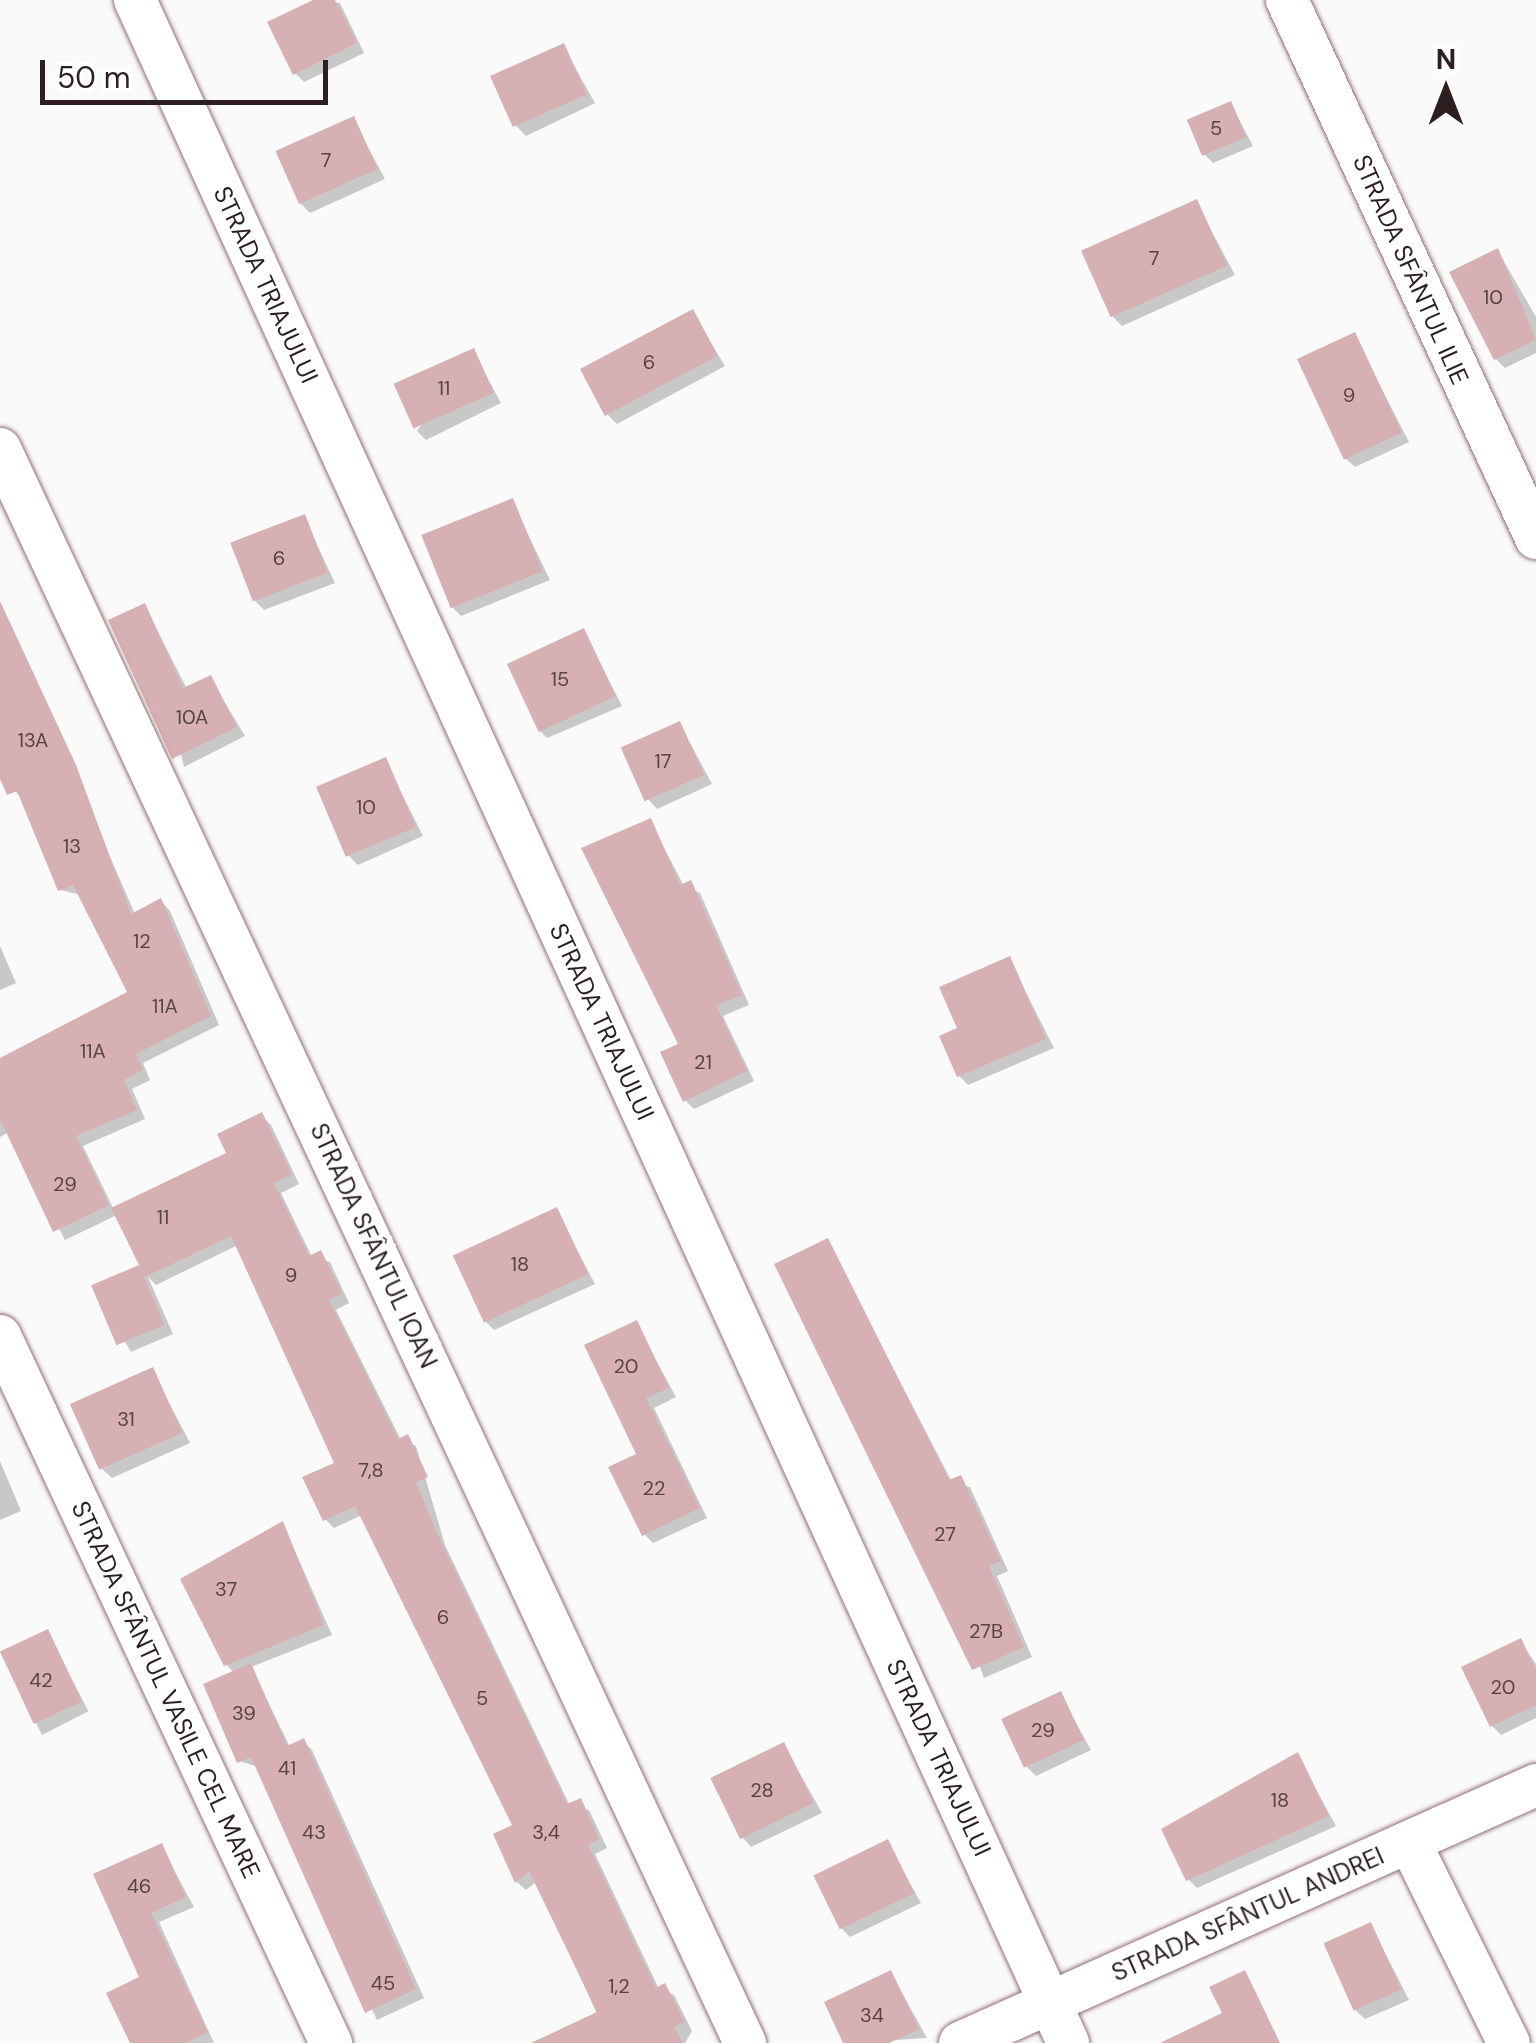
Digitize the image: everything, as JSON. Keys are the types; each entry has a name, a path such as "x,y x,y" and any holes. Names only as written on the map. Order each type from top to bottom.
{"street":[{"name":"STRADA TRIAJULUI","path":"135,0 1068,2043"},
{"name":"STRADA SFÂNTUL ILIE","path":"1288,0 1536,538"},
{"name":"STRADA SFÂNTUL IOAN","path":"0,448 745,2043"},
{"name":"STRADA SFÂNTUL VASILE CEL MARE","path":"0,1336 331,2043"},
{"name":"STRADA SFÂNTUL ANDREI","path":"960,2043 1536,1785"},
{"path":"1410,1843 1509,2043"}],"building":[{"path":"313,0 335,0 357,43 293,75 267,22"},
{"path":"564,43 587,94 513,127 490,76"},
{"path":"1231,101 1246,137 1202,156 1187,120"},
{"path":"354,116 378,169 299,204 275,151"},
{"path":"1197,199 1227,266 1111,317 1081,251"},
{"path":"1498,248 1536,340 1494,360 1449,272"},
{"path":"693,309 718,356 605,416 580,369"},
{"path":"1355,332 1402,433 1344,460 1297,359"},
{"path":"474,348 494,393 414,429 394,384"},
{"path":"513,498 543,571 451,608 421,535"},
{"path":"305,514 328,573 253,601 230,543"},
{"path":"0,601 76,765 131,914 161,898 211,1016 136,1054 143,1070 124,1080 137,1110 76,1136 109,1205 53,1232 0,1119 0,1058 127,992 73,885 58,891 17,791 7,795 0,779"},
{"path":"145,603 183,688 211,675 237,727 172,759 108,620"},
{"path":"584,628 616,696 539,732 507,664"},
{"path":"680,721 704,775 645,801 621,747"},
{"path":"386,757 416,827 346,857 316,787"},
{"path":"651,818 680,885 691,880 742,995 716,1006 747,1071 683,1102 660,1052 678,1044 581,848"},
{"path":"1010,956 1046,1039 957,1077 939,1036 957,1028 939,987"},
{"path":"262,1112 292,1175 274,1183 309,1256 321,1250 342,1294 329,1300 398,1439 408,1434 428,1477 416,1482 437,1533 567,1804 581,1798 599,1839 588,1845 656,1988 665,1983 685,2022 674,2027 683,2043 531,2043 597,2012 529,1871 515,1883 493,1834 512,1825 355,1506 323,1521 302,1477 334,1463 231,1236 145,1277 111,1208 226,1153 217,1134"},
{"path":"557,1207 588,1274 484,1323 453,1256"},
{"path":"828,1238 949,1480 961,1475 1001,1561 989,1566 1024,1647 972,1670 774,1264"},
{"path":"139,1265 164,1325 117,1345 91,1285"},
{"path":"637,1320 669,1388 646,1398 700,1508 642,1536 608,1467 636,1454 584,1345"},
{"path":"153,1367 182,1433 99,1470 70,1404"},
{"path":"283,1521 324,1625 224,1666 180,1579"},
{"path":"48,1629 82,1702 34,1724 0,1651"},
{"path":"1521,1638 1536,1670 1536,1705 1490,1727 1461,1667"},
{"path":"251,1663 287,1746 304,1738 416,1989 365,2013 251,1757 237,1763 203,1684"},
{"path":"1061,1691 1084,1740 1024,1768 1001,1719"},
{"path":"784,1742 814,1803 740,1839 710,1778"},
{"path":"1298,1752 1329,1816 1186,1881 1161,1829"},
{"path":"888,1839 914,1893 840,1929 813,1875"},
{"path":"162,1843 186,1897 151,1913 208,2032 186,2043 130,2043 106,1993 139,1977 93,1874"},
{"path":"1371,1922 1401,1990 1354,2011 1323,1943"},
{"path":"891,1970 919,2029 889,2043 843,2043 824,2002"},
{"path":"1245,1970 1280,2043 1160,2043 1222,2013 1209,1987"}]}
